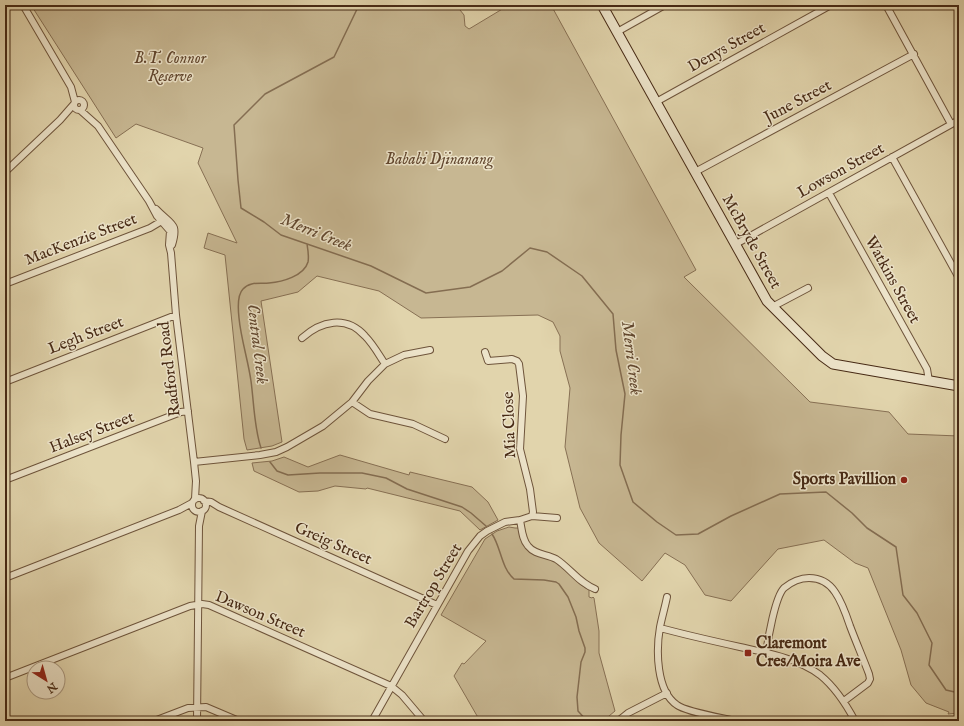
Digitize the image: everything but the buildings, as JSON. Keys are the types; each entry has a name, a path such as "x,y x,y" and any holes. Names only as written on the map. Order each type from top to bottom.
{"street":[{"name":"Radford Road","path":"23,5 71,87 77,106 95,123"},
{"name":"McBryde Street","path":"602,5 767,301 772,307 822,356 833,364 959,386"},
{"path":"617,32 665,5"},
{"name":"Denys Street","path":"656,102 831,5"},
{"path":"886,5 956,124"},
{"name":"June Street","path":"695,172 914,54"},
{"name":"Radford Road","path":"71,87 82,97 95,123 170,231 169,245 176,315 196,481 194,505 199,526"},
{"path":"6,169 77,106 79,100 84,102 84,107 77,106"},
{"name":"Lowson Street","path":"736,244 956,124"},
{"path":"892,158 959,278"},
{"name":"Watkins Street","path":"829,193 927,370 929,381"},
{"name":"MacKenzie Street","path":"5,284 150,228 163,220"},
{"path":"772,307 808,288"},
{"name":"Legh Street","path":"5,382 176,315"},
{"path":"302,338 310,331 320,326 330,323 347,324 354,327 366,337 385,364"},
{"path":"194,462 276,452 306,437 323,426 352,402 368,381 385,364 404,355 430,350"},
{"name":"Mia Close","path":"485,352 487,363 512,359 517,360 519,364 523,396 520,449 530,489 533,512 532,516"},
{"path":"352,402 370,414 413,424 445,440"},
{"name":"Halsey Street","path":"5,480 181,412 188,411"},
{"name":"Radford Road","path":"196,481 203,500"},
{"path":"5,578 194,505 199,498 203,500 205,504 203,509 198,511 194,505"},
{"name":"Greig Street","path":"203,500 211,502 219,507 437,604"},
{"name":"Greig Street","path":"203,509 219,507"},
{"name":"Radford Road","path":"198,721 199,526 203,509"},
{"name":"Bartrop Street","path":"372,721 437,604 468,551 480,536 505,522 520,520 532,516 557,518"},
{"path":"520,520 522,535 530,548 556,560 582,582 595,589"},
{"path":"766,653 776,608 780,594 784,588 806,578 813,578 826,582 835,592 842,605 870,679 868,683 844,701"},
{"path":"667,597 660,628 659,673 667,693 672,701 681,708 736,721"},
{"name":"Dawson Street","path":"5,678 190,606 209,605 391,686 402,695 424,721"},
{"path":"660,628 766,653 796,662 810,669 827,682 844,701 855,721"},
{"path":"618,721 628,713 667,693"},
{"path":"154,721 188,708 198,707 206,707 239,721"}],"green space":[{"path":"31,5 456,5 464,15 465,26 469,29 509,5 551,5 696,270 684,277 810,402 889,412 908,434 959,436 959,713 948,714 949,712 926,703 911,685 901,650 868,568 855,563 824,540 778,549 731,601 705,595 685,565 665,553 642,581 599,543 580,508 565,447 570,388 560,351 560,336 553,322 538,315 421,318 379,291 317,276 298,292 261,301 282,442 272,446 247,450 244,439 225,255 204,248 208,233 237,243 198,163 203,148 136,124 116,138"},
{"path":"340,455 409,475 410,472 472,487 488,502 498,520 480,530 460,511 367,488 335,486 318,491 299,492 254,471 252,463 272,461 284,457 308,467"},
{"path":"509,527 519,528 522,542 557,562 580,584 589,590 589,597 594,598 599,631 599,653 615,711 603,721 480,721 454,676 462,663 464,664 486,641 441,615 485,539 497,531"}],"waterway":[{"name":"Merri Creek","path":"359,5 334,57 265,94 234,125 241,208 264,222 281,235 371,266 426,293 470,287 502,271 530,248 547,252 582,276 613,314 616,350 625,394 620,465 633,502 657,522 676,535 698,534 731,516 780,494 826,492 852,513 867,528 896,547 903,595 917,613 932,643 929,665 946,690 959,693"},
{"name":"Central Creek","path":"261,448 256,423 250,373 240,326 238,302 241,292 246,286 255,283 280,281 297,275 302,271 308,262 307,244"},
{"name":"Central Creek","path":"270,462 277,471 288,475 362,473 386,478 407,489 462,507 486,526"},
{"name":"Central Creek","path":"492,534 506,569 514,579 556,582 568,597 576,617 585,648 581,662 577,697 578,711 587,721"}],"place":[{"name":"Sports Pavillion","path":"904,480"},
{"name":"Claremont Cres/Moira Ave","path":"748,653"}],"park label":[{"name":"B.T. Connor Reserve","path":"170,68"},
{"name":"Bababi Djinanang","path":"439,160"}]}
